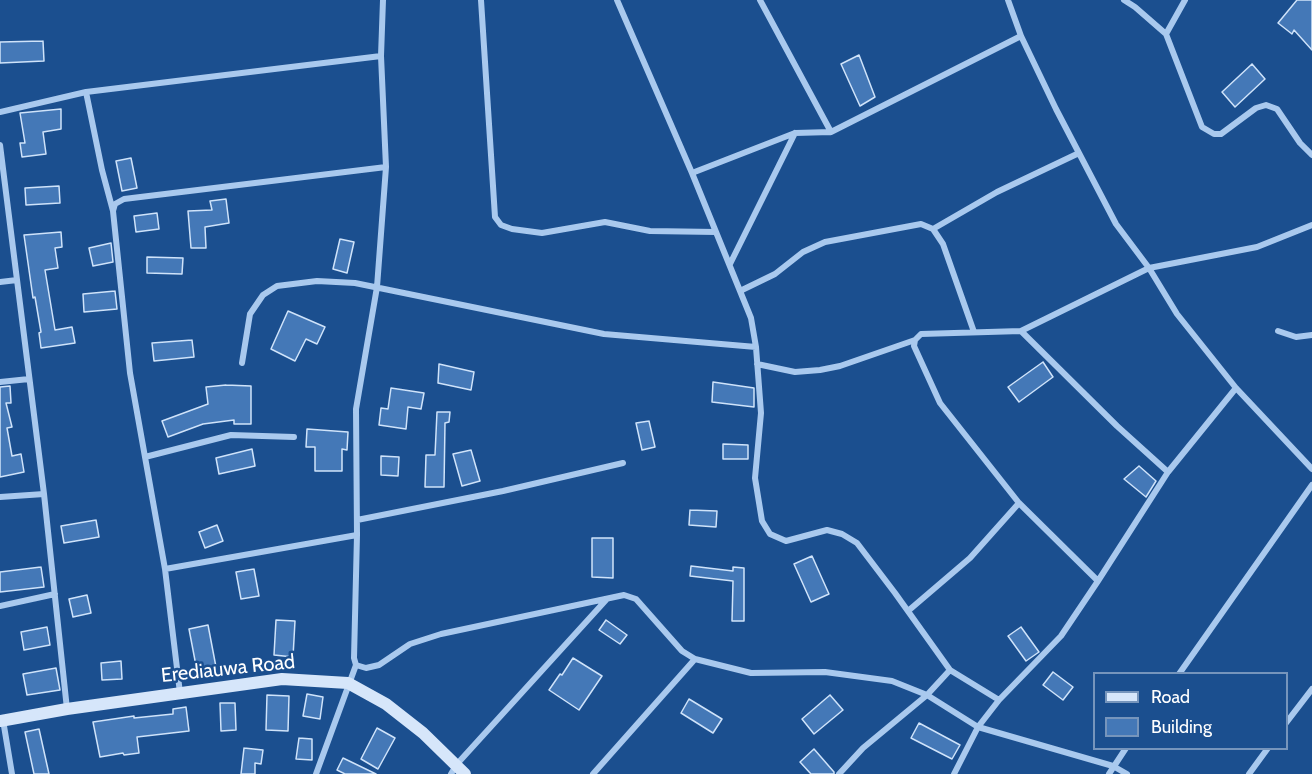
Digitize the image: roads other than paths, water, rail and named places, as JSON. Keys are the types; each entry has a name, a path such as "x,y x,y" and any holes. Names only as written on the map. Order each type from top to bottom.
{"street":[{"path":"316,774 356,665 354,658 357,535 356,409 377,288 386,166 381,56 383,0"},
{"path":"481,0 495,218 501,225 512,229 542,233 605,222 650,231 716,232"},
{"path":"617,0 692,173 751,318 758,364 760,412 755,478 762,521 770,534 786,541 827,530 842,534 856,543 950,670 999,700"},
{"path":"760,0 831,132"},
{"path":"1008,0 1021,36 1116,224 1149,268 1177,314 1236,388 1312,469"},
{"path":"1124,0 1167,34 1202,127 1214,134 1221,134 1256,108 1266,105 1277,109 1300,143 1312,154"},
{"path":"1167,34 1185,0"},
{"path":"692,173 795,133 831,132 1021,36"},
{"path":"0,111 86,92 381,56"},
{"path":"86,92 113,211 130,373 165,569 180,693"},
{"path":"730,264 795,133"},
{"path":"0,145 44,494 67,709"},
{"path":"933,229 998,192 1079,153"},
{"path":"113,211 115,204 124,199 386,166"},
{"path":"740,291 775,274 803,252 825,243 921,224 933,229 943,244 974,332"},
{"path":"758,364 795,372 820,370 840,366 915,340 921,334 1021,331 1149,268 1257,247 1312,225"},
{"path":"0,282 17,280"},
{"path":"242,363 250,314 263,295 277,286 317,281 355,283 604,334 756,347"},
{"path":"1021,331 1117,426 1168,472"},
{"path":"1278,332 1296,338 1312,335"},
{"path":"915,340 914,346 940,403 1019,503 1098,581"},
{"path":"0,382 29,380"},
{"path":"954,774 978,727 999,700 1061,636 1168,472 1236,388"},
{"path":"145,457 231,435 294,437"},
{"path":"357,520 480,496 624,463"},
{"path":"1180,672 1312,484"},
{"path":"0,497 44,494"},
{"path":"908,611 970,558 1019,503"},
{"path":"165,569 357,535"},
{"path":"0,606 55,594"},
{"path":"356,665 366,668 379,665 410,645 441,634 624,595 636,599 682,651 695,659 751,673 825,672 892,681 927,695 978,727 1113,766 1127,774"},
{"path":"454,769 606,600"},
{"path":"593,774 695,659"},
{"path":"839,774 863,748 927,695 950,670"},
{"name":"Erediauwa Road","path":"2,721 67,709 282,679 348,683 386,704 454,769 465,774"},
{"path":"1288,722 1312,689"},
{"path":"2,721 12,774"},
{"path":"1109,774 1124,750"},
{"path":"1249,774 1267,750"}]}
